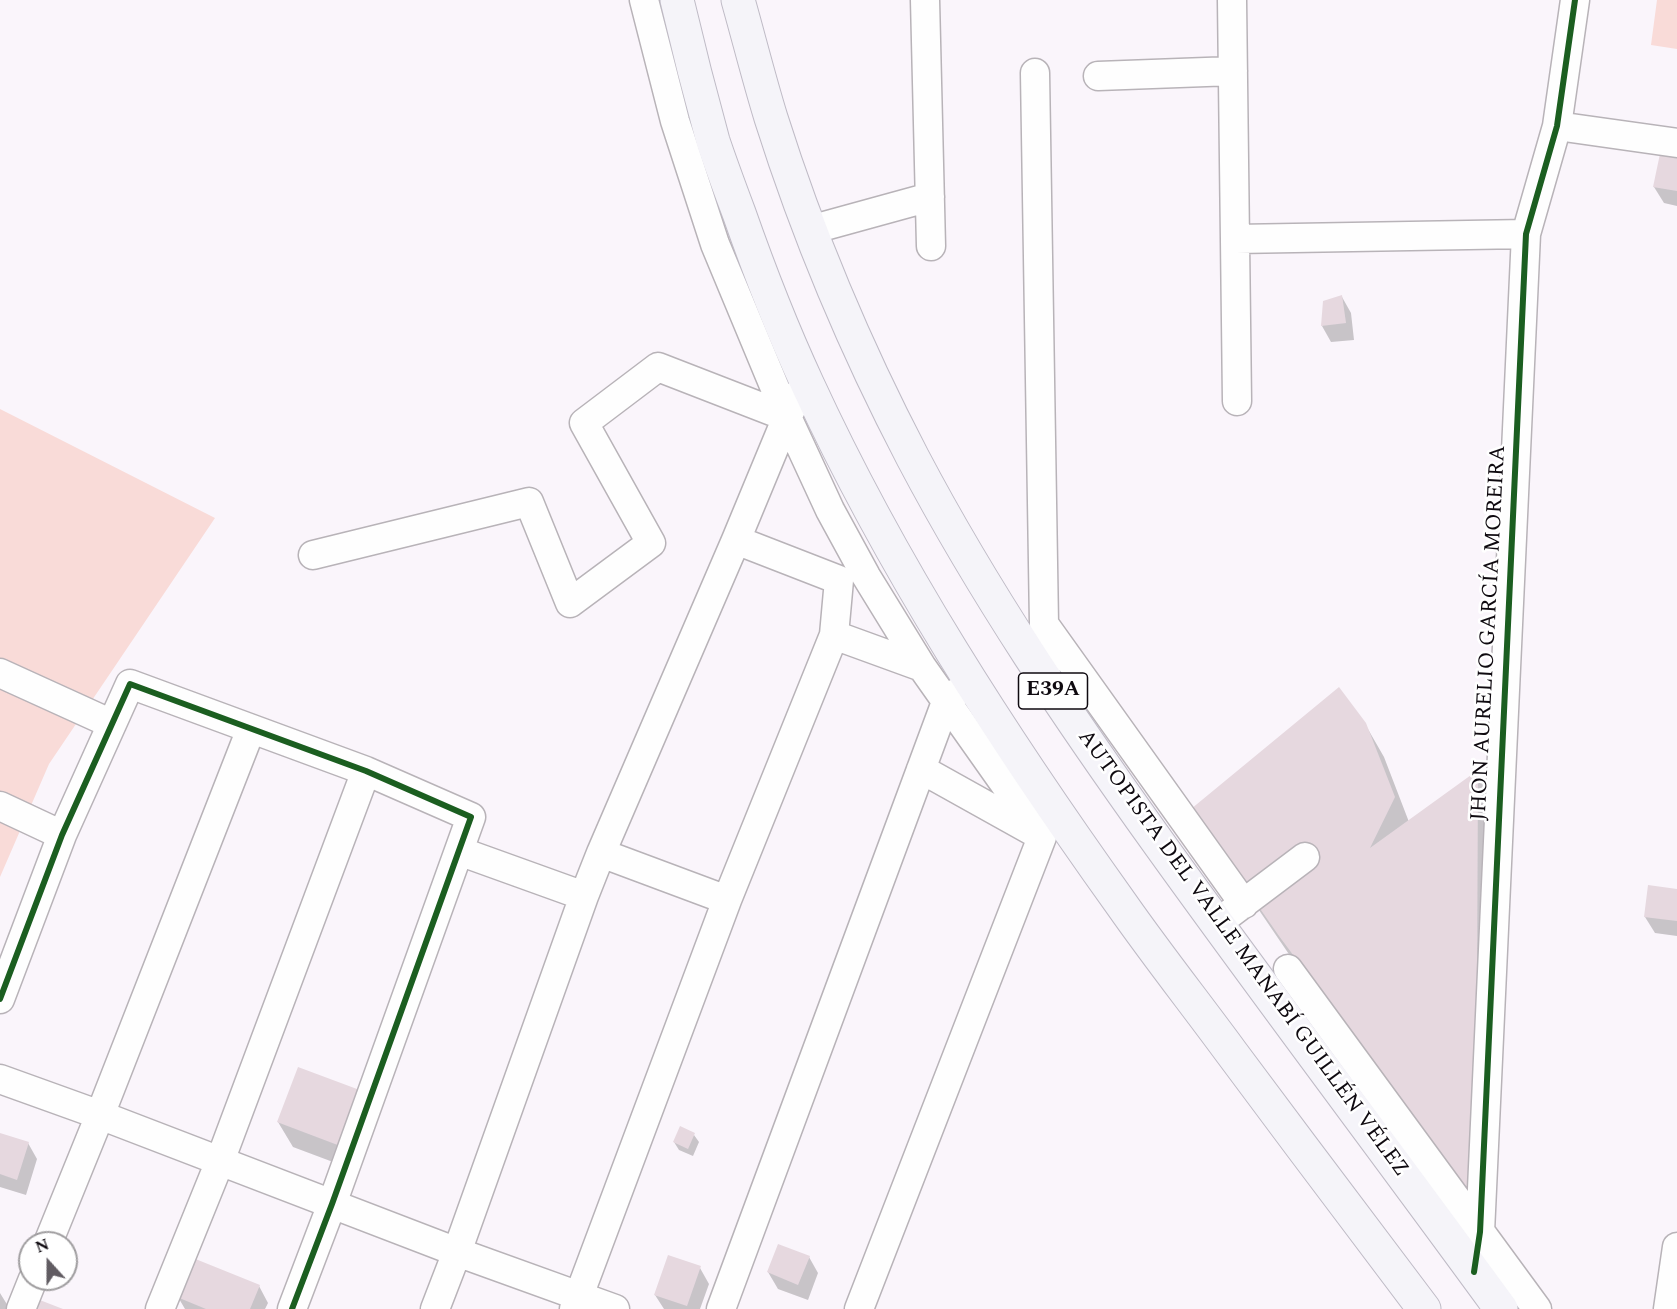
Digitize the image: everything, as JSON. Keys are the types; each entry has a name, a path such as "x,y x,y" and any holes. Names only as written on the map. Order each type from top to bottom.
{"main road":[{"name":"E39A","path":"677,0 714,144 752,249 806,381 880,529 920,599 958,692 1053,830 1131,918 1424,1309"},
{"name":"AUTOPISTA DEL VALLE MANABÍ GUILLÉN VÉLEZ","path":"738,0 770,115 810,230 868,366 913,459 978,573 1046,681 1216,924 1501,1309"}],"street":[{"path":"644,0 675,121 715,244 787,417 830,510 922,667"},
{"path":"925,0 931,246"},
{"path":"1232,0 1237,401"},
{"name":"JHON AURELIO GARCÍA MOREIRA","path":"1474,1272 1480,1232 1526,234 1557,126 1575,0"},
{"path":"1098,76 1233,70"},
{"path":"1035,73 1046,681"},
{"path":"1557,126 1677,143"},
{"path":"810,230 930,197"},
{"path":"1236,239 1526,234"},
{"path":"313,555 529,502 570,603 651,543 584,423 658,367 787,417"},
{"path":"435,1309 601,853 787,417 806,381"},
{"path":"577,1302 727,900 834,635 839,580 736,540"},
{"path":"1044,624 1244,904"},
{"path":"721,1309 921,769 958,692 922,667 834,635"},
{"path":"0,673 112,723"},
{"path":"0,999 9,948 130,684 366,771 471,817 292,1309"},
{"path":"53,1231 251,729"},
{"path":"859,1309 1053,830 921,769"},
{"path":"160,1309 220,1161 366,771"},
{"path":"0,806 62,835"},
{"path":"459,851 584,896"},
{"path":"601,853 727,900"},
{"path":"1216,924 1305,857"},
{"path":"1288,969 1537,1309"},
{"path":"0,1079 457,1252 577,1302 615,1309"},
{"path":"1668,1309 1677,1247"},
{"path":"21,1309 28,1291"}],"shaded area":[{"path":"1657,0 1677,0 1677,49 1651,45"},
{"path":"0,409 215,518 49,764 0,877"}],"building":[{"path":"1661,149 1677,152 1677,191 1653,187"},
{"path":"1342,295 1346,323 1321,326 1323,301"},
{"path":"1339,687 1366,723 1395,797 1370,848 1478,770 1476,1201 1279,936 1191,809"},
{"path":"1648,885 1677,889 1677,921 1644,917"},
{"path":"298,1067 365,1092 343,1147 277,1122"},
{"path":"680,1126 695,1133 688,1149 673,1142"},
{"path":"0,1133 29,1142 17,1180 0,1174"},
{"path":"778,1244 810,1256 798,1285 767,1272"},
{"path":"668,1255 701,1266 687,1306 654,1295"},
{"path":"193,1258 260,1285 250,1309 206,1309 177,1297"},
{"path":"32,1297 63,1309 28,1309"}],"cycle path":[{"path":"1474,1272 1480,1232 1526,234 1557,126 1575,0"},
{"path":"0,999 62,835 130,684 366,771 471,817 292,1309"}]}
